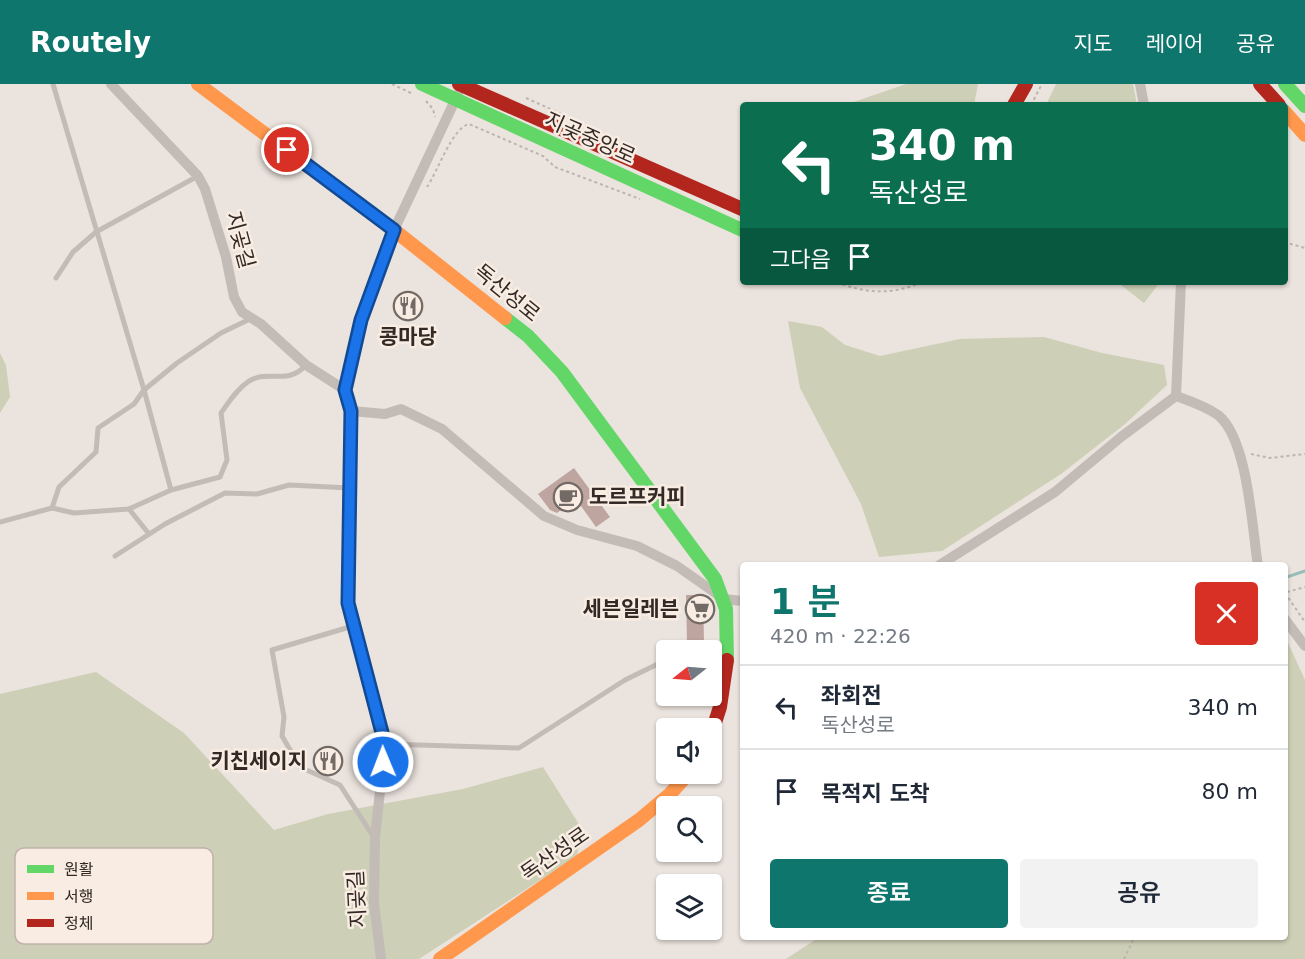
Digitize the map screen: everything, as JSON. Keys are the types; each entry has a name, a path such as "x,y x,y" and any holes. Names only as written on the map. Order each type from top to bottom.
{"main road":[{"name":"독산성로","path":"198,84 394,230 528,336 562,372 715,579 724,599 727,616 726,649 722,691 715,718"},
{"path":"1016,102 1026,84"},
{"path":"1260,84 1276,102"},
{"path":"1285,84 1305,106"},
{"name":"지곶중앙로","path":"460,85 740,208"},
{"name":"지곶중앙로","path":"419,90 455,101 740,229"},
{"path":"1288,116 1305,135"},
{"name":"독산성로","path":"440,959 498,917 561,878 660,802 678,784"}],"street":[{"name":"지곶길","path":"111,84 198,176 205,189 226,257 234,297 242,312 261,324 306,365 345,390"},
{"path":"1140,84 1143,102"},
{"name":"지곶길","path":"381,959 374,903 375,838 385,744 348,603 351,411 345,390 361,320 394,230 455,101 460,85"},
{"path":"1176,396 1180,285"},
{"path":"1176,396 1200,405 1220,417 1241,452 1257,562"},
{"path":"944,562 1055,492 1121,437 1176,396"},
{"path":"351,411 385,414 401,409 432,424 442,429 544,516 577,530 637,546 677,566 724,599 740,601"},
{"path":"1288,623 1305,646"}],"lane":[{"path":"53,84 144,390 171,490"},
{"path":"56,278 73,252 96,232 198,176"},
{"path":"52,508 59,487 96,452 98,429 134,404 144,390 177,363 221,333 250,319"},
{"path":"0,522 52,508 74,513 129,509 171,490 220,477 227,460 221,413 234,394 250,381 267,376 282,378 298,374 306,365"},
{"path":"115,556 149,534 225,493 257,494 289,485 350,488"},
{"path":"129,509 149,534"},
{"path":"353,626 272,650 284,717 282,736 300,767 340,785 375,838"},
{"path":"722,649 726,649"},
{"path":"385,744 519,748 625,680 656,665"}],"path":[{"path":"392,84 419,90"},
{"path":"1033,102 1042,84"},
{"path":"425,100 435,114 434,126"},
{"path":"423,193 438,171 455,133 469,124 543,156 555,167 648,202"},
{"path":"1288,243 1305,248"},
{"path":"844,285 855,290 891,292 902,291 915,285"},
{"path":"1241,452 1269,458 1305,454"},
{"path":"1288,592 1305,587"},
{"path":"1288,597 1305,622"},
{"path":"1124,959 1133,940"}],"green space":[{"path":"906,84 978,84 975,102 854,102"},
{"path":"1056,84 1133,84 1136,102 1047,102"},
{"path":"1121,285 1158,285 1144,303"},
{"path":"788,321 822,327 845,345 880,356 960,339 1044,337 1102,353 1164,365 1167,385 1125,424 1061,474 942,551 879,557 861,504 800,388"},
{"path":"0,353 6,365 10,397 0,413"},
{"path":"1288,643 1305,680 1305,959 786,959 815,940 1288,940"},
{"path":"96,672 184,733 274,830 328,814 463,789 543,767 582,829 577,856 419,959 0,959 0,694"}],"building":[{"name":"도르프커피","path":"574,468 610,517 596,527 576,499 557,513 550,510 538,494"},
{"path":"686,595 703,595 704,640 687,640"}],"waterway":[{"path":"1288,577 1305,571"}],"traffic: fast":[{"path":"422,84 740,229"},
{"path":"1285,84 1305,106"},
{"path":"505,318 528,336 562,372 715,579 726,609 727,660"}],"traffic: slow":[{"path":"198,84 394,230 505,318"},
{"path":"1288,116 1305,135"},
{"path":"440,959 639,820 679,784"}],"traffic: jam":[{"path":"459,84 740,208"},
{"path":"1016,102 1026,84"},
{"path":"1260,84 1276,102"},
{"path":"716,718 727,660"}],"place":[{"name":"콩마당","path":"408,306"},
{"name":"도르프커피","path":"568,497"},
{"name":"세븐일레븐","path":"700,609"},
{"name":"키친세이지","path":"328,761"}],"route":[{"path":"287,150 394,230 361,320 345,390 351,411 348,603 385,744 383,762"}]}
